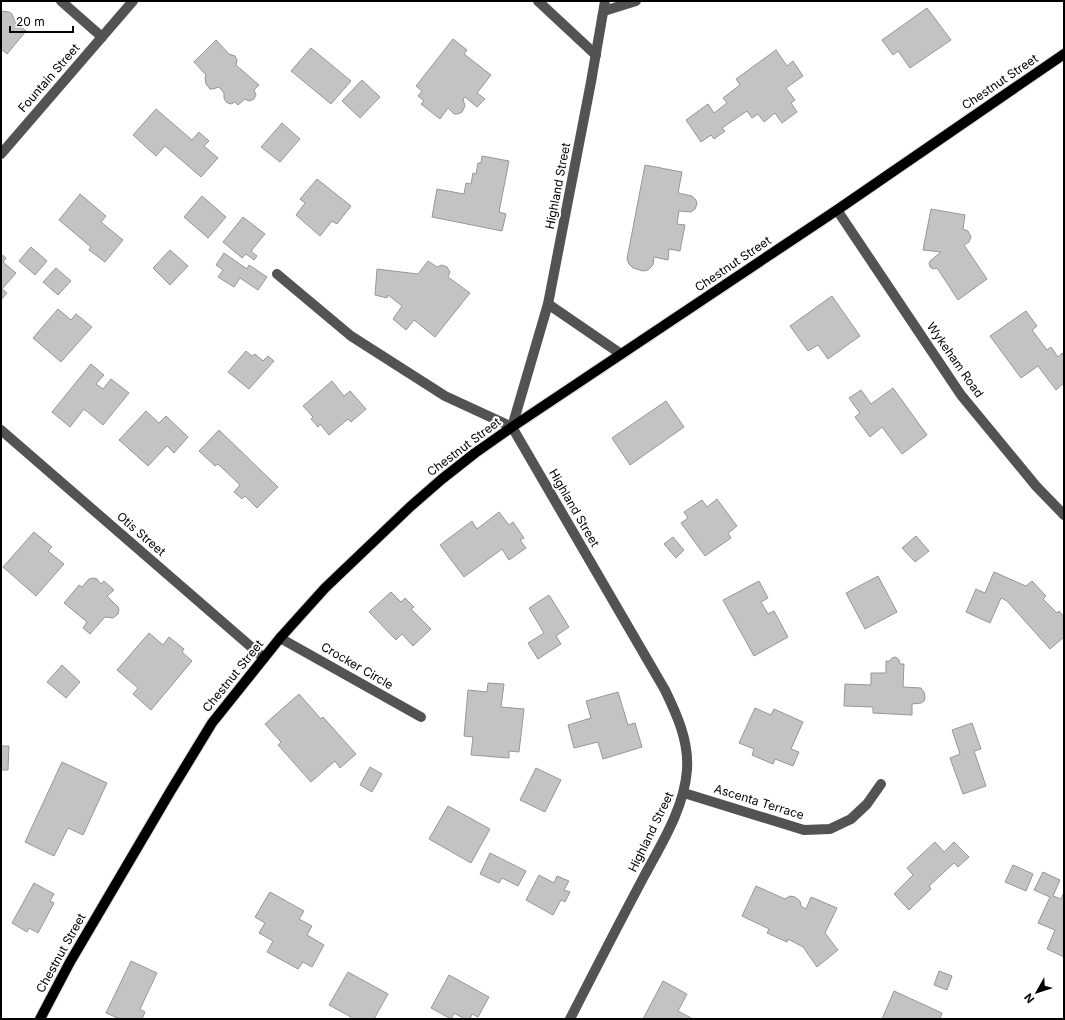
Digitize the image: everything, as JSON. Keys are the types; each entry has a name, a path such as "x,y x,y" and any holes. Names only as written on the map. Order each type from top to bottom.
{"main road":[{"name":"Chestnut Street","path":"40,1019 70,962 212,723 280,638 325,588 411,506 475,453 512,427 837,210 1064,54"}],"street":[{"path":"60,1 102,37"},
{"name":"Fountain Street","path":"1,154 133,1"},
{"path":"538,1 596,54"},
{"path":"605,6 636,1"},
{"name":"Highland Street","path":"570,1019 670,826 684,793 687,769 686,742 678,716 665,690 512,427 548,304 605,6"},
{"name":"Wykeham Road","path":"837,210 961,395 1036,486 1064,515"},
{"path":"277,274 351,336 444,396 512,427"},
{"path":"548,304 621,354"},
{"name":"Otis Street","path":"1,430 264,658"},
{"name":"Crocker Circle","path":"280,638 421,717"},
{"name":"Ascenta Terrace","path":"684,793 804,830 830,829 851,819 867,804 880,784"}],"building":[{"path":"927,8 951,40 910,68 898,51 893,55 882,40"},
{"path":"1,11 12,14 15,22 26,31 7,54 1,49"},
{"path":"453,39 467,50 464,54 491,75 477,93 485,99 477,107 465,97 463,99 465,106 462,112 454,114 448,108 440,119 421,104 424,101 418,96 422,91 416,86"},
{"path":"216,40 229,54 235,56 237,60 236,65 259,85 254,90 256,95 254,99 249,101 245,99 238,105 235,102 231,104 226,102 224,93 219,87 210,89 206,84 206,75 194,62"},
{"path":"311,48 351,81 331,104 291,71"},
{"path":"776,50 787,66 793,61 803,76 786,88 795,100 791,103 797,112 782,123 775,113 764,122 758,114 752,118 747,111 722,128 725,131 714,139 711,135 701,142 686,120 708,104 714,113 727,103 723,98 740,85 736,79"},
{"path":"362,80 380,97 360,118 342,101"},
{"path":"156,109 192,140 199,132 209,141 204,146 218,158 201,177 165,146 156,156 133,135"},
{"path":"282,123 300,139 280,162 261,147"},
{"path":"482,156 509,161 499,212 506,214 502,231 432,217 437,189 464,194 466,183 471,184 473,173 476,174 478,163 481,163"},
{"path":"645,165 682,172 678,193 692,196 696,200 697,204 695,209 691,212 679,211 677,224 685,225 680,251 669,249 668,260 654,257 653,265 648,270 643,271 633,268 627,259"},
{"path":"317,179 351,206 337,224 332,221 320,236 296,215 305,203 300,199"},
{"path":"80,194 106,216 101,222 123,240 105,262 89,250 91,247 59,220"},
{"path":"202,196 226,217 208,238 184,217"},
{"path":"931,209 965,215 963,229 968,231 971,237 969,242 964,245 987,279 958,300 937,268 933,269 930,267 930,261 941,252 923,250"},
{"path":"243,217 265,234 251,251 257,256 254,260 246,254 242,258 223,242"},
{"path":"31,247 47,261 35,275 19,261"},
{"path":"170,250 188,266 170,285 153,268"},
{"path":"224,253 247,269 249,265 267,277 258,290 240,278 234,287 218,277 223,270 216,265"},
{"path":"1,254 6,258 3,262 16,273 2,289 7,293 1,300"},
{"path":"428,261 437,267 442,265 447,267 450,272 448,277 470,293 435,337 414,320 406,330 393,319 402,306 388,295 387,298 375,295 377,269 418,274"},
{"path":"56,268 71,281 58,295 43,282"},
{"path":"832,296 860,336 828,359 818,345 808,351 790,326"},
{"path":"58,309 71,320 76,314 92,327 61,362 33,338"},
{"path":"1026,311 1037,326 1032,330 1047,350 1051,347 1058,357 1062,353 1064,356 1064,383 1056,390 1038,366 1021,378 990,336"},
{"path":"246,351 252,356 255,354 263,361 268,356 274,361 249,389 228,372"},
{"path":"91,364 104,375 96,384 103,389 111,379 129,393 103,425 84,409 70,427 52,412"},
{"path":"332,381 344,396 350,391 366,409 351,422 348,419 329,435 320,424 318,427 311,419 313,417 303,406"},
{"path":"893,388 927,435 902,454 882,427 870,437 855,417 860,413 849,398 861,390 871,404"},
{"path":"666,401 684,427 630,465 612,438"},
{"path":"146,411 159,423 166,416 188,437 174,453 167,446 148,466 119,440"},
{"path":"219,430 278,487 257,508 245,496 242,499 234,492 240,485 218,464 215,466 199,451"},
{"path":"717,499 737,526 728,533 731,538 705,556 681,523 688,518 684,512 702,500 707,507"},
{"path":"499,512 509,525 513,522 524,538 520,540 526,548 509,560 502,549 464,577 440,545 472,521 477,529"},
{"path":"34,532 52,547 48,551 64,564 36,596 3,567"},
{"path":"916,536 929,551 915,562 902,548"},
{"path":"673,537 684,550 676,558 664,544"},
{"path":"994,572 1026,586 1032,581 1046,596 1043,599 1057,613 1059,611 1064,617 1064,637 1050,649 1007,601 1001,598 990,623 966,612 976,589 985,593"},
{"path":"878,576 897,612 865,629 846,593"},
{"path":"89,579 97,579 101,584 104,581 114,590 107,596 119,610 118,614 113,618 105,617 90,634 83,628 87,622 64,603 79,585 82,587"},
{"path":"759,581 768,598 761,602 768,614 774,611 788,637 754,656 723,600"},
{"path":"391,592 401,602 405,598 414,607 411,609 431,629 413,646 402,634 396,640 369,612"},
{"path":"549,595 569,627 556,636 561,644 538,659 528,643 544,633 529,608"},
{"path":"149,633 163,645 169,637 184,649 182,652 192,661 151,710 133,694 138,688 117,670"},
{"path":"896,657 900,664 904,664 903,687 921,688 924,692 924,701 921,703 912,704 912,715 873,713 873,707 844,706 845,684 871,685 871,673 886,673 886,661 890,661 892,658"},
{"path":"62,665 80,682 66,698 47,682"},
{"path":"488,683 504,684 501,707 524,709 519,752 509,751 509,758 471,755 473,737 464,736 468,690 487,692"},
{"path":"618,692 628,725 635,723 642,747 603,759 598,742 574,748 568,725 591,718 586,701"},
{"path":"299,694 321,719 323,717 356,754 340,768 335,761 311,782 278,745 281,742 265,724"},
{"path":"755,708 771,715 774,709 803,722 791,749 799,752 793,766 775,759 773,764 752,755 754,749 739,743"},
{"path":"972,723 981,749 974,751 986,786 963,794 950,758 960,754 952,730"},
{"path":"1,746 9,746 8,770 1,770"},
{"path":"62,762 107,783 83,835 68,828 54,856 25,842"},
{"path":"370,767 382,774 372,792 360,785"},
{"path":"536,768 561,780 545,812 520,800"},
{"path":"448,806 490,829 471,863 429,839"},
{"path":"935,842 944,852 954,842 969,857 958,867 954,863 929,886 931,889 909,910 894,894 913,875 907,868"},
{"path":"490,853 526,871 518,886 502,878 499,883 480,874"},
{"path":"1013,865 1033,874 1026,891 1005,882"},
{"path":"1043,872 1060,880 1053,896 1061,899 1064,892 1064,957 1047,949 1055,930 1038,923 1050,897 1034,890"},
{"path":"539,875 554,883 557,876 569,881 564,890 570,892 565,902 561,900 553,915 526,900"},
{"path":"34,883 54,894 50,901 54,903 38,933 29,928 27,932 12,923"},
{"path":"756,886 785,899 790,896 795,897 800,901 801,906 806,909 811,897 837,908 825,933 838,950 817,967 803,947 788,939 787,942 767,933 769,929 742,916"},
{"path":"270,892 304,911 299,919 312,926 307,935 324,945 312,967 303,962 298,969 267,952 273,941 259,933 265,923 255,917"},
{"path":"131,961 157,973 140,1009 145,1012 142,1019 120,1019 106,1013"},
{"path":"939,971 952,976 947,990 934,985"},
{"path":"348,972 388,994 374,1019 350,1019 351,1017 329,1005"},
{"path":"449,975 489,997 478,1017 472,1014 470,1019 465,1019 454,1013 451,1019 431,1008"},
{"path":"663,981 687,994 678,1011 693,1019 643,1019"},
{"path":"894,991 942,1013 940,1019 882,1019"}]}
